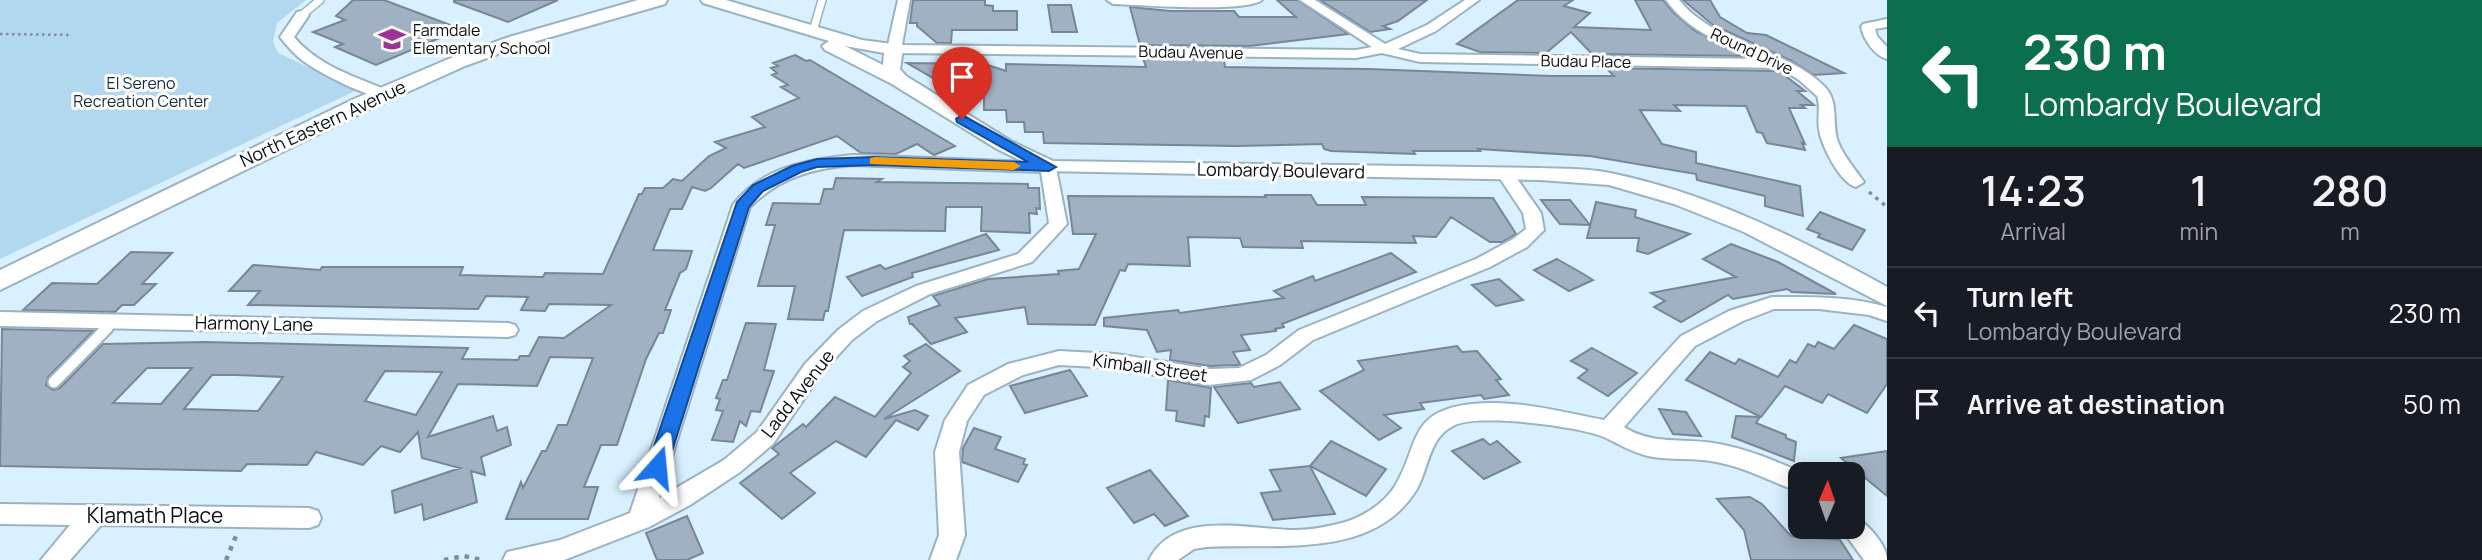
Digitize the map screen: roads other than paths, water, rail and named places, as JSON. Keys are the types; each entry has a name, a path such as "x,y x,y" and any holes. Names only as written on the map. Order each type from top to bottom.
{"main road":[{"name":"North Eastern Avenue","path":"0,281 384,94 516,41 658,0"}],"street":[{"path":"709,0 860,45 894,49"},
{"path":"899,80 891,70 904,0"},
{"path":"1113,0 1183,3 1256,0"},
{"path":"1306,0 1386,50"},
{"name":"Budau Avenue","path":"894,49 1356,54 1386,50 1435,27 1473,0"},
{"name":"Round Drive","path":"1672,0 1678,11 1693,23 1787,64 1823,92 1830,107 1826,125 1834,152 1856,182"},
{"path":"302,15 287,37 294,48 310,59 384,94"},
{"path":"1887,23 1868,27 1870,37 1887,55"},
{"name":"Lombardy Boulevard","path":"806,29 857,61 899,80 1004,145 1049,167 1505,174 1607,179 1696,203 1824,262 1887,298"},
{"name":"Budau Place","path":"1386,50 1420,58 1787,64"},
{"path":"640,520 742,205 758,188 796,169 835,161 1049,167"},
{"name":"Ladd Avenue","path":"516,560 562,550 640,520 732,466 765,438 813,369 845,335 870,316 923,290 1025,258 1058,224 1049,167"},
{"name":"Kimball Street","path":"943,560 952,535 947,452 956,419 976,390 1016,369 1059,358 1116,361 1210,377 1243,375 1273,360 1306,335 1483,263 1520,243 1535,230 1534,222 1532,214 1505,174"},
{"path":"1609,429 1688,341 1736,316 1772,303 1819,303 1870,309 1887,314"},
{"name":"Harmony Lane","path":"0,319 508,330"},
{"path":"1161,560 1166,554 1191,540 1227,534 1298,540 1343,534 1374,522 1401,496 1412,475 1423,439 1439,423 1457,414 1512,414 1609,429 1627,442 1652,450 1712,452 1762,465 1788,477"},
{"name":"Klamath Place","path":"0,514 309,518"},
{"path":"54,560 94,516"},
{"path":"1862,539 1880,560"}],"lane":[{"path":"302,15 320,0"},
{"path":"806,29 822,0"},
{"path":"54,382 114,321"}],"place":[{"name":"Farmdale Elementary School","path":"392,39"}],"park label":[{"name":"El Sereno Recreation Center","path":"141,92"}]}
